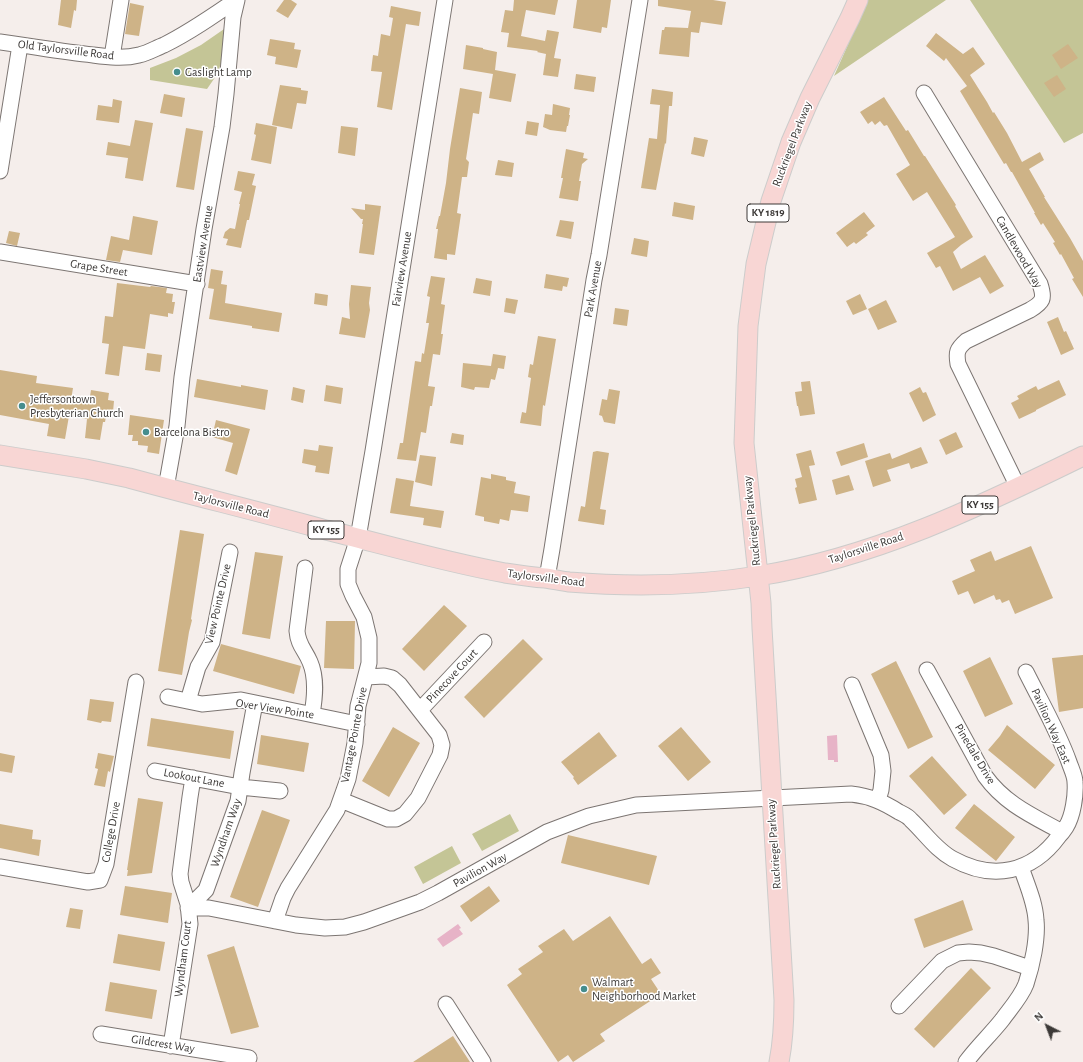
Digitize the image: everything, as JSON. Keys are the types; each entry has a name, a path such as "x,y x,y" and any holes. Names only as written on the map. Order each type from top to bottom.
{"main road":[{"name":"Ruckriegel Parkway","path":"779,1062 784,1019 784,1000 771,798 761,603 744,443 748,326 756,264 771,201 790,142 858,0"},
{"name":"Taylorsville Road","path":"0,455 86,469 129,478 423,555 504,573 568,582 629,585 722,581 758,576 831,560 874,547 927,528 998,497 1083,456"}],"street":[{"path":"112,57 121,0"},
{"name":"Old Taylorsville Road","path":"0,42 75,54 126,57 147,52 176,39 237,0"},
{"name":"Eastview Avenue","path":"166,488 177,426 182,377 204,229 222,128 233,17 237,0"},
{"name":"Fairview Avenue","path":"358,538 445,0"},
{"name":"Park Avenue","path":"547,578 640,0"},
{"path":"0,171 20,45"},
{"name":"Candlewood Way","path":"924,93 1040,284 1043,293 1040,304 966,341 958,350 957,357 958,364 1018,487"},
{"name":"Grape Street","path":"0,252 197,284"},
{"name":"Vantage Pointe Drive","path":"275,921 288,888 337,810 349,772 355,744 358,706 369,663 369,638 364,617 348,584 348,569 358,538"},
{"name":"View Pointe Drive","path":"188,701 198,667 212,642 230,552"},
{"path":"305,568 297,631 298,639 310,661 314,674 314,700 312,714"},
{"name":"Pinecove Court","path":"420,710 484,642"},
{"name":"Pinedale Drive","path":"927,670 985,776 991,784 1012,804 1062,832"},
{"name":"Pavilion Way East","path":"771,798 851,794 864,796 878,800 910,818 936,847 952,859 965,865 986,871 1014,870 1027,865 1052,846 1067,826 1074,803 1075,781 1063,745 1026,672"},
{"path":"340,800 388,819 396,819 405,814 418,798 440,755 442,745 439,734 400,685 392,678 384,676 366,677"},
{"name":"College Drive","path":"0,867 88,882 100,880 106,864 136,682"},
{"path":"852,685 881,755 883,771 881,790 878,800"},
{"name":"Over View Pointe","path":"168,697 202,704 241,700 357,724"},
{"name":"Wyndham Way","path":"188,908 206,890 238,801 255,703"},
{"name":"Lookout Lane","path":"155,771 240,787 280,791"},
{"name":"Wyndham Court","path":"171,1046 190,924 180,874 193,778"},
{"name":"Pavilion Way","path":"188,908 209,908 296,925 325,928 345,927 364,922 420,902 547,832 590,816 636,805 771,798"},
{"path":"966,1062 976,1048 1001,1021 1019,996 1025,984 1034,954 1037,922 1031,896 1021,867"},
{"path":"900,1006 942,961 958,953 981,953 1030,968"},
{"path":"446,1004 483,1062"},
{"name":"Gildcrest Way","path":"101,1034 249,1058"}],"green space":[{"path":"868,0 946,0 834,76"},
{"path":"970,0 1083,0 1083,133 1064,143"},
{"path":"227,27 222,61 216,76 207,89 150,80 150,68 176,58 201,45"},
{"path":"510,814 519,831 482,851 472,834"},
{"path":"452,846 461,863 423,884 414,867"}],"shaded area":[{"path":"837,735 838,762 834,762 834,760 828,760 827,736"},
{"path":"458,924 461,928 459,929 463,934 443,947 437,939"}],"building":[{"path":"61,0 77,0 76,11 74,10 71,28 58,25"},
{"path":"284,0 291,0 297,4 288,18 276,11"},
{"path":"514,0 558,0 555,15 526,10 521,36 545,41 547,30 559,32 554,58 561,59 558,77 543,75 546,54 537,52 538,51 507,47 509,33 501,32 505,10 513,11"},
{"path":"577,0 611,0 607,28 602,27 601,33 573,28"},
{"path":"658,0 713,0 726,2 722,25 701,22 699,33 691,32 689,57 659,54 662,30 664,30 665,27 688,28 691,11 658,6"},
{"path":"130,3 144,6 139,36 125,34"},
{"path":"391,6 421,12 419,26 406,24 392,110 377,107 382,72 371,71 373,55 378,56 381,34 390,36 393,18 389,17"},
{"path":"936,33 963,54 973,47 985,64 970,75 1007,133 1022,162 1040,152 1044,160 1029,169 1044,197 1083,261 1083,297 1072,279 1074,278 1061,254 1060,255 1053,243 1055,242 1043,223 1041,225 1012,172 1006,163 1004,164 960,91 967,86 946,58 944,61 926,46"},
{"path":"270,39 295,43 294,49 301,50 297,68 275,64 276,57 267,55"},
{"path":"1068,44 1078,58 1061,69 1052,55"},
{"path":"466,45 497,52 495,70 516,74 511,102 489,98 493,74 463,69"},
{"path":"576,74 596,77 594,92 574,89"},
{"path":"1057,75 1066,89 1054,97 1044,83"},
{"path":"280,85 301,88 301,90 308,91 306,104 297,103 292,129 272,125"},
{"path":"460,88 482,92 479,114 473,113 466,159 469,162 467,177 462,177 457,213 461,214 455,255 447,254 447,260 434,258 438,229 436,229 446,183"},
{"path":"652,89 673,92 672,106 669,106 666,144 665,143 656,190 641,188 649,138 657,139 660,105 650,104"},
{"path":"164,94 185,98 182,117 160,113"},
{"path":"884,97 906,131 908,130 925,156 956,205 955,206 973,237 953,252 961,269 985,255 1004,286 990,294 980,277 953,291 940,266 936,268 927,253 955,237 927,192 913,201 896,174 910,165 887,125 884,126 880,121 875,125 872,121 868,124 860,112"},
{"path":"113,99 122,101 119,123 96,120 98,105 112,107"},
{"path":"553,104 570,108 566,132 550,130 543,127 545,114 552,115"},
{"path":"135,120 153,123 143,181 125,178 128,158 106,155 108,142 130,146"},
{"path":"527,121 539,123 537,136 525,134"},
{"path":"256,123 277,127 271,164 251,160 256,135 254,134"},
{"path":"341,126 358,128 355,156 338,153"},
{"path":"186,128 203,131 194,190 176,187"},
{"path":"694,137 708,140 704,157 691,154"},
{"path":"566,149 584,153 583,158 588,159 582,164 578,201 559,198"},
{"path":"498,160 514,163 512,177 495,175"},
{"path":"238,171 255,174 252,185 256,186 241,248 226,245 228,239 223,238 225,232 230,228 235,229 242,192 234,190"},
{"path":"674,202 695,206 693,220 672,216"},
{"path":"365,204 381,206 374,255 359,253 363,219 361,219 351,208 365,210"},
{"path":"864,212 875,226 866,233 868,235 856,244 854,242 847,247 836,233"},
{"path":"133,216 158,221 152,255 123,250 120,262 106,260 111,236 129,240"},
{"path":"560,220 574,222 571,239 556,236"},
{"path":"9,231 20,233 17,246 6,243"},
{"path":"634,238 649,241 647,257 631,254"},
{"path":"211,269 223,271 221,284 227,285 225,303 282,313 279,332 209,319 214,289 208,288"},
{"path":"546,274 569,278 567,287 563,286 562,291 544,288"},
{"path":"431,276 445,278 441,304 445,305 440,355 433,354 428,386 435,387 432,406 430,406 426,433 421,432 416,461 397,459 400,443 403,443 415,361 421,362 422,353 424,354 429,323 426,323 430,297 427,296"},
{"path":"476,278 492,281 490,296 473,293"},
{"path":"117,283 167,288 166,293 173,294 172,302 175,302 173,314 168,313 168,317 150,314 145,349 123,346 119,376 105,374 109,344 102,343 105,316 113,317"},
{"path":"351,285 371,287 369,303 370,310 365,338 339,334 342,317 350,319 349,304"},
{"path":"315,293 328,295 327,306 314,304"},
{"path":"860,294 867,309 853,315 846,301"},
{"path":"506,298 518,300 515,314 504,312"},
{"path":"886,300 897,322 878,330 868,309"},
{"path":"615,308 629,310 627,326 613,324"},
{"path":"1058,317 1064,332 1066,331 1074,349 1061,355 1047,322"},
{"path":"538,336 556,339 545,406 543,405 541,426 520,423 522,412 526,413 531,378 528,377 530,364 533,365"},
{"path":"147,353 162,355 160,372 145,370"},
{"path":"493,354 506,356 504,369 498,368 495,380 491,379 489,388 475,387 474,390 461,387 463,363 491,366"},
{"path":"0,370 37,376 36,383 73,388 71,400 89,403 91,390 109,393 108,400 114,401 113,412 107,411 105,422 103,422 100,440 85,438 87,419 69,416 65,439 47,436 49,424 0,415"},
{"path":"197,379 268,390 265,410 194,397"},
{"path":"1059,380 1066,395 1019,419 1011,403 1019,399 1017,396 1036,386 1038,390"},
{"path":"810,381 815,414 800,416 795,392 802,391 801,382"},
{"path":"326,385 343,388 341,404 324,401"},
{"path":"293,387 305,390 303,403 291,400"},
{"path":"920,387 923,393 926,392 936,415 923,422 909,393"},
{"path":"609,389 620,391 615,424 604,422 602,416 599,415 602,399 607,400"},
{"path":"130,415 164,420 159,454 147,452 148,446 138,445 138,441 132,441 133,435 128,435"},
{"path":"216,420 250,429 237,475 225,471 233,443 212,437"},
{"path":"956,432 963,447 946,455 939,440"},
{"path":"452,433 464,435 463,445 450,443"},
{"path":"864,443 868,457 841,466 836,452"},
{"path":"319,445 333,447 329,474 315,472 316,466 302,463 304,449 318,451"},
{"path":"921,447 928,463 911,469 909,463 887,470 891,481 873,487 865,461 890,453 892,459"},
{"path":"811,450 815,465 809,466 817,500 799,504 795,488 797,487 795,479 802,477 796,454"},
{"path":"597,451 609,453 600,509 606,510 604,525 578,521 581,506 585,507 593,452"},
{"path":"420,455 436,457 432,486 415,482"},
{"path":"491,474 506,477 506,480 516,482 514,493 530,496 528,512 511,510 509,521 500,519 499,524 484,521 484,517 475,515 481,477 491,479"},
{"path":"849,475 854,490 836,495 832,480"},
{"path":"396,478 414,481 410,506 444,511 441,528 423,525 424,518 390,513"},
{"path":"180,530 204,534 192,620 182,675 158,671"},
{"path":"1031,546 1053,598 1015,614 1009,600 1002,603 1000,599 996,600 994,595 974,604 968,591 958,595 952,581 975,571 970,560 991,551 995,561"},
{"path":"255,552 283,556 270,639 242,634"},
{"path":"444,605 467,626 424,671 402,649"},
{"path":"326,621 355,621 354,669 324,668"},
{"path":"523,639 543,659 484,718 464,697"},
{"path":"221,644 301,666 294,694 213,671"},
{"path":"1083,655 1083,708 1059,712 1052,658"},
{"path":"990,657 1013,704 985,717 963,671"},
{"path":"896,661 933,737 908,749 871,674"},
{"path":"90,699 114,702 111,722 102,721 101,723 87,720"},
{"path":"151,718 234,731 230,759 147,746"},
{"path":"1007,725 1055,765 1035,789 988,750"},
{"path":"393,727 420,743 389,797 362,781"},
{"path":"681,727 711,762 688,781 658,746"},
{"path":"599,732 617,756 578,785 573,778 574,777 561,762"},
{"path":"261,735 309,743 304,772 257,764"},
{"path":"0,753 15,756 12,773 0,771"},
{"path":"98,753 114,756 110,772 108,771 105,787 94,785 98,769 95,768"},
{"path":"932,756 967,795 944,815 909,776"},
{"path":"138,798 163,802 152,873 127,876 127,870"},
{"path":"974,804 1015,837 996,861 955,828"},
{"path":"262,810 290,820 258,907 230,897"},
{"path":"0,824 33,830 32,839 41,840 39,856 0,848"},
{"path":"568,835 657,856 649,885 561,863"},
{"path":"125,886 172,893 168,923 120,915"},
{"path":"489,886 500,901 471,922 460,906"},
{"path":"963,900 973,930 924,948 914,919"},
{"path":"70,908 83,910 80,929 66,927"},
{"name":"Walmart Neighborhood Market","path":"610,916 642,964 651,958 661,973 651,979 661,994 600,1034 605,1041 573,1062 568,1055 558,1062 507,985 522,974 518,969 543,952 538,946 564,929 573,941"},
{"path":"118,934 165,942 160,971 113,963"},
{"path":"234,946 259,1027 231,1034 207,955"},
{"path":"971,968 991,988 934,1048 914,1029"},
{"path":"110,982 157,990 152,1019 105,1011"},
{"path":"453,1036 470,1062 413,1062"}],"place":[{"name":"Gaslight Lamp","path":"177,72"},
{"name":"Jeffersontown Presbyterian Church","path":"22,406"},
{"name":"Barcelona Bistro","path":"146,432"},
{"name":"Walmart Neighborhood Market","path":"584,989"}]}
